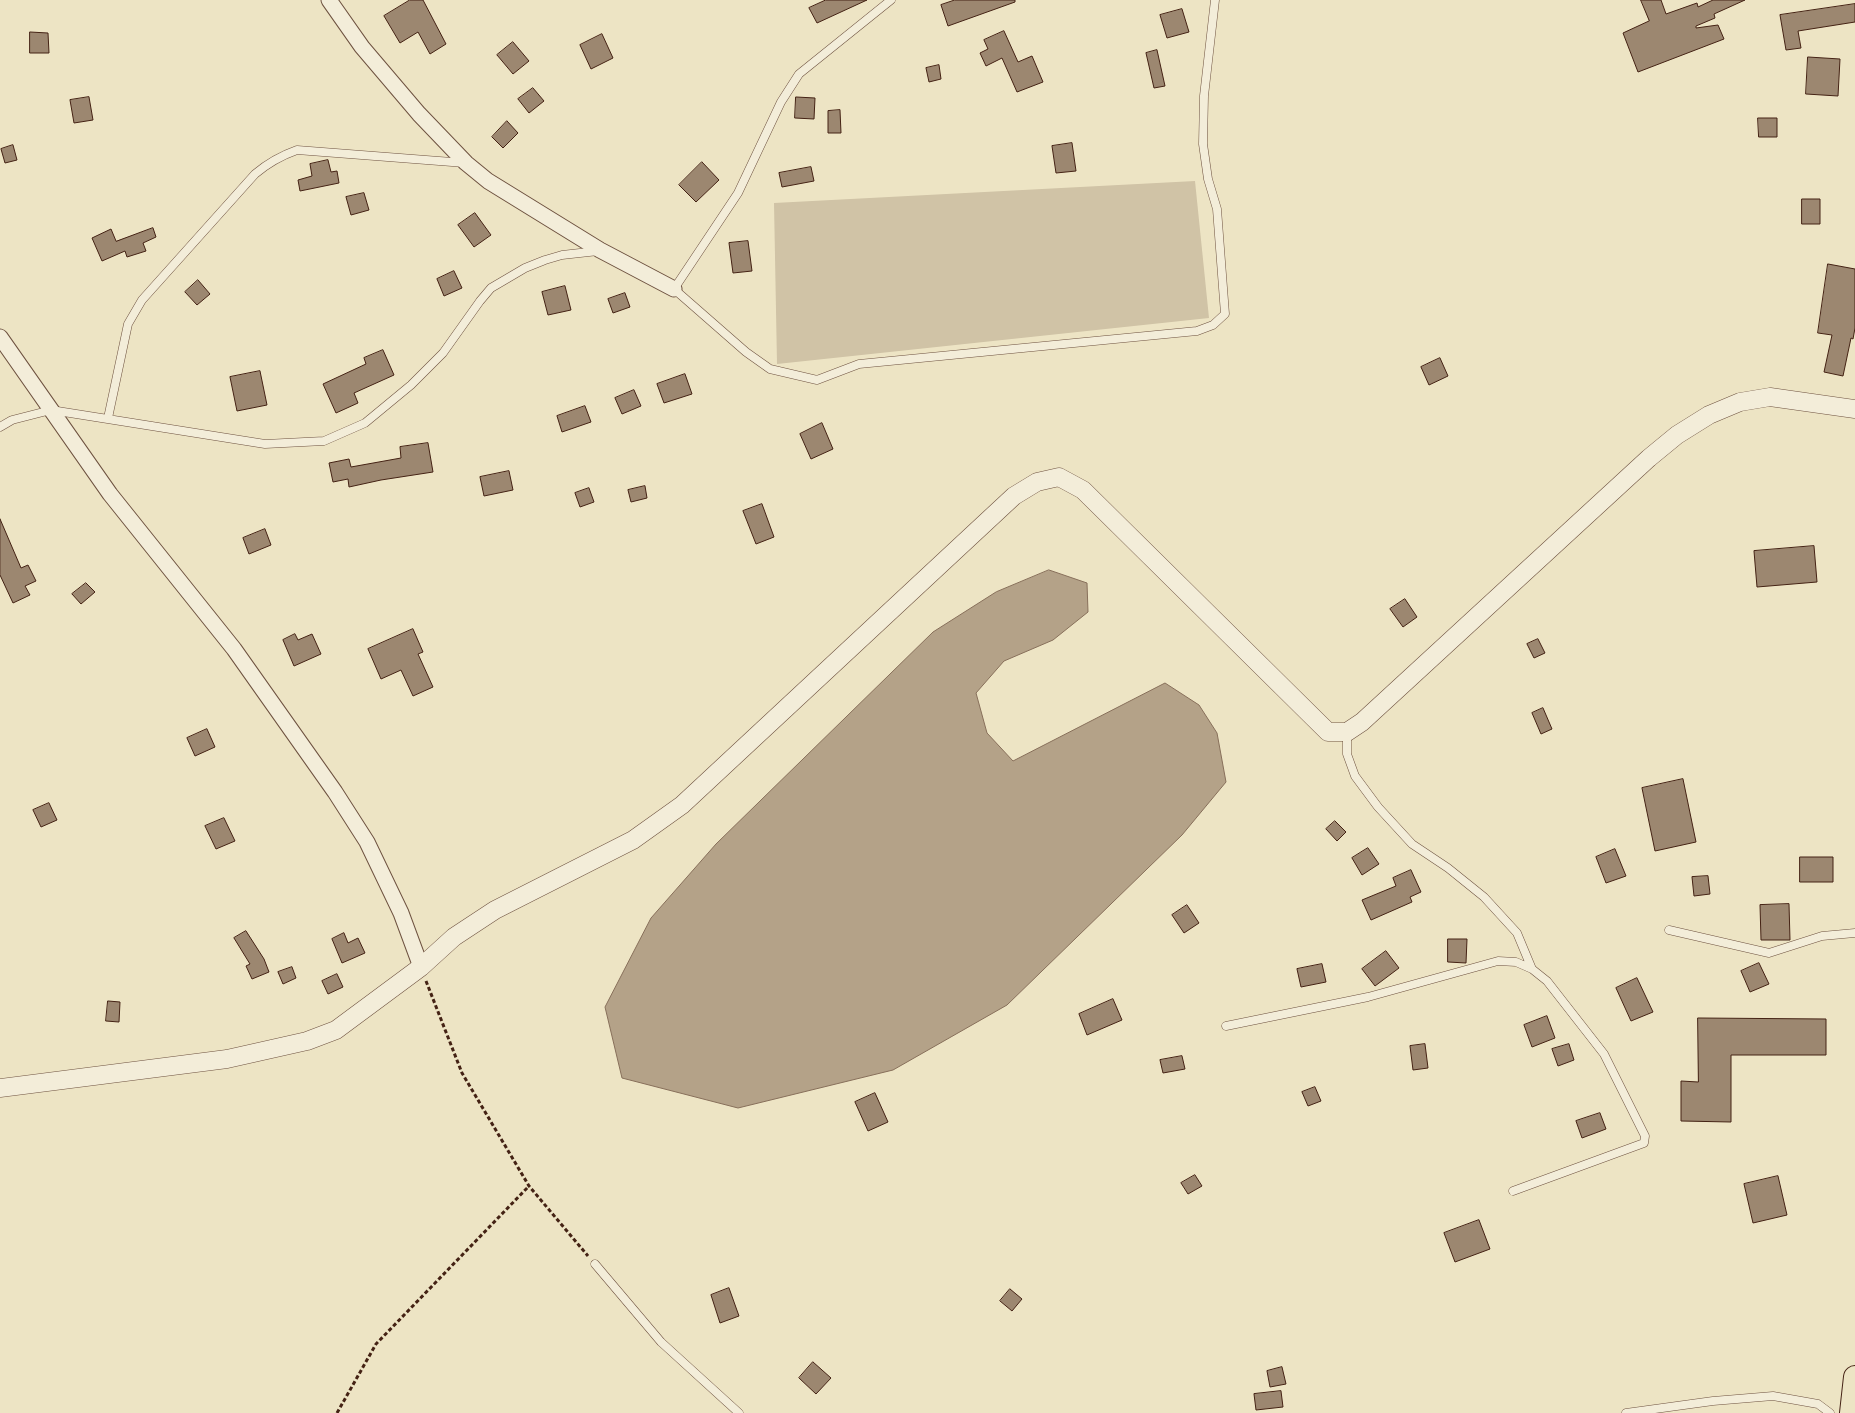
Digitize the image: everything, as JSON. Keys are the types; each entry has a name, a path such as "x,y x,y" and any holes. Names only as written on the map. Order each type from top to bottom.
{"main road":[{"path":"1851,1413 1855,1377"}],"street":[{"path":"330,0 362,47 419,114 466,163 488,182 600,250 674,289"},
{"path":"0,337 110,494 234,649 336,792 367,842 401,913 421,967"},
{"path":"0,1088 227,1059 307,1041 336,1030 421,967 454,938 495,910 633,840 682,805 1014,496 1037,482 1059,477 1083,490 1328,732 1348,732 1362,722 1677,434 1708,415 1740,402 1770,397 1855,409"}],"lane":[{"path":"891,0 799,74 781,102 738,193 674,289 746,352 770,369 817,380 859,364 1197,331 1213,325 1225,314 1217,209 1208,179 1203,144 1204,96 1215,0"},
{"path":"108,418 128,324 133,312 248,181 266,164 279,156 296,150 466,163"},
{"path":"0,427 12,420 51,410 265,444 324,441 365,423 411,385 443,353 491,288 525,268 545,260 562,255 600,250"},
{"path":"1348,732 1348,754 1356,776 1378,807 1412,844 1448,868 1484,897 1517,933 1532,970"},
{"path":"1670,930 1769,953 1822,936 1855,933"},
{"path":"1226,1026 1368,997 1498,961 1516,962 1532,970 1547,981 1604,1054 1646,1140 1644,1143 1513,1191"},
{"path":"595,1264 661,1342 739,1413"},
{"path":"1626,1413 1713,1401 1773,1396 1818,1404 1830,1413"}],"path":[{"path":"421,967 462,1073 529,1186 595,1264"},
{"path":"337,1413 376,1344 529,1186"}],"shaded area":[{"path":"1195,181 1209,318 777,364 774,203"},
{"path":"1049,570 1087,583 1088,612 1053,640 1004,661 976,693 987,733 1013,761 1165,683 1199,705 1217,733 1226,782 1182,835 1007,1005 893,1070 738,1108 622,1078 605,1007 651,918 716,844 933,632 996,592"}],"building":[{"path":"410,0 423,0 446,44 430,54 418,32 400,43 384,16"},
{"path":"826,0 867,0 817,23 809,8"},
{"path":"955,0 1015,0 1015,2 948,26 941,5"},
{"path":"1641,0 1661,0 1666,14 1697,3 1698,7 1713,0 1745,0 1714,14 1715,18 1696,26 1696,28 1718,25 1724,39 1638,72 1623,33 1649,21"},
{"path":"1855,4 1855,22 1798,31 1801,48 1786,50 1780,15"},
{"path":"1182,9 1189,32 1167,38 1160,15"},
{"path":"1004,31 1018,62 1032,56 1043,82 1017,92 1002,58 986,66 980,53 988,49 984,40"},
{"path":"30,32 48,33 49,53 30,53"},
{"path":"602,34 613,58 591,69 580,45"},
{"path":"513,42 529,61 513,74 497,55"},
{"path":"1157,50 1165,86 1154,88 1146,53"},
{"path":"1808,57 1840,59 1838,96 1806,94"},
{"path":"939,65 941,79 929,82 926,68"},
{"path":"533,88 544,101 529,113 518,99"},
{"path":"89,97 93,120 74,123 70,100"},
{"path":"796,97 815,98 814,119 795,118"},
{"path":"840,110 841,133 828,133 828,111"},
{"path":"1758,118 1777,118 1777,137 1759,137"},
{"path":"507,121 518,133 503,148 492,137"},
{"path":"1072,143 1076,171 1056,173 1052,146"},
{"path":"13,145 17,160 5,163 1,149"},
{"path":"328,160 331,172 337,171 339,183 300,191 298,180 312,176 310,164"},
{"path":"702,162 719,180 696,202 679,185"},
{"path":"811,167 814,181 782,187 779,173"},
{"path":"364,193 369,210 351,215 346,197"},
{"path":"1802,199 1820,199 1820,224 1802,224"},
{"path":"475,213 491,235 474,247 458,225"},
{"path":"153,228 156,237 143,243 146,251 127,257 125,251 102,261 92,238 111,229 116,241"},
{"path":"748,241 752,271 733,273 729,243"},
{"path":"1828,264 1855,269 1855,328 1843,376 1824,372 1832,335 1818,333"},
{"path":"454,271 462,288 444,296 437,279"},
{"path":"198,280 210,294 197,305 185,292"},
{"path":"565,286 571,310 548,315 542,292"},
{"path":"625,293 630,307 613,313 608,299"},
{"path":"383,350 394,375 354,393 358,403 336,413 323,384 366,364 364,358"},
{"path":"1440,358 1448,376 1429,385 1421,367"},
{"path":"260,371 267,405 237,411 230,377"},
{"path":"685,374 692,394 664,403 657,384"},
{"path":"634,390 641,406 622,414 615,398"},
{"path":"585,406 591,422 562,432 557,416"},
{"path":"822,423 833,449 811,459 800,434"},
{"path":"428,443 433,472 349,487 348,479 333,482 329,463 349,459 351,467 401,458 400,447"},
{"path":"509,471 513,490 484,496 480,477"},
{"path":"645,486 647,498 631,502 628,490"},
{"path":"589,488 594,502 580,507 575,493"},
{"path":"762,504 774,537 756,544 743,511"},
{"path":"0,519 21,568 28,565 36,581 25,586 30,595 13,603 0,575"},
{"path":"265,529 271,545 249,554 243,538"},
{"path":"1814,546 1817,582 1757,587 1754,551"},
{"path":"86,583 95,592 81,604 72,594"},
{"path":"1405,599 1417,617 1403,627 1390,609"},
{"path":"413,629 423,652 418,654 433,687 413,696 401,670 381,679 368,649"},
{"path":"295,634 298,640 312,634 321,654 294,666 283,640"},
{"path":"1538,639 1545,653 1534,658 1527,644"},
{"path":"1543,708 1552,729 1541,734 1532,713"},
{"path":"207,729 215,747 195,756 187,738"},
{"path":"1683,779 1696,842 1655,851 1642,788"},
{"path":"49,803 57,820 41,827 33,810"},
{"path":"224,818 235,841 216,849 205,826"},
{"path":"1335,821 1346,832 1337,841 1326,829"},
{"path":"1368,848 1379,864 1362,875 1352,858"},
{"path":"1615,849 1626,876 1606,883 1596,857"},
{"path":"1800,857 1833,857 1833,882 1800,882"},
{"path":"1411,870 1421,892 1410,897 1412,902 1371,920 1362,900 1396,886 1393,878"},
{"path":"1708,876 1710,894 1694,896 1692,877"},
{"path":"1789,904 1790,940 1761,940 1760,905"},
{"path":"1187,905 1199,923 1184,933 1172,915"},
{"path":"246,931 264,959 269,972 252,979 246,966 250,964 234,938"},
{"path":"344,933 348,943 358,938 365,953 342,963 332,939"},
{"path":"1448,939 1467,939 1466,963 1448,962"},
{"path":"1386,951 1399,968 1375,986 1362,969"},
{"path":"1759,963 1769,984 1750,992 1741,971"},
{"path":"1322,964 1326,982 1301,987 1297,969"},
{"path":"292,967 296,978 283,984 278,972"},
{"path":"337,974 343,987 328,994 322,981"},
{"path":"1637,978 1653,1012 1631,1021 1616,988"},
{"path":"1113,999 1122,1020 1087,1035 1079,1014"},
{"path":"108,1001 120,1002 119,1022 106,1021"},
{"path":"1547,1016 1555,1038 1532,1047 1524,1025"},
{"path":"1698,1018 1826,1019 1826,1055 1731,1055 1731,1122 1681,1121 1681,1081 1698,1082"},
{"path":"1425,1044 1428,1068 1413,1070 1410,1046"},
{"path":"1569,1044 1574,1060 1558,1066 1552,1049"},
{"path":"1182,1056 1185,1069 1163,1073 1160,1060"},
{"path":"1315,1087 1321,1101 1308,1106 1302,1092"},
{"path":"875,1093 888,1122 868,1131 855,1102"},
{"path":"1600,1113 1606,1129 1582,1138 1576,1121"},
{"path":"1195,1175 1202,1186 1188,1194 1181,1183"},
{"path":"1778,1176 1787,1215 1753,1223 1744,1184"},
{"path":"1479,1220 1490,1249 1455,1262 1444,1233"},
{"path":"729,1288 739,1316 720,1323 711,1295"},
{"path":"1010,1289 1022,1299 1012,1311 1000,1301"},
{"path":"813,1362 831,1378 816,1394 799,1378"},
{"path":"1282,1367 1286,1384 1270,1387 1267,1371"},
{"path":"1281,1391 1283,1407 1256,1410 1254,1394"}]}
